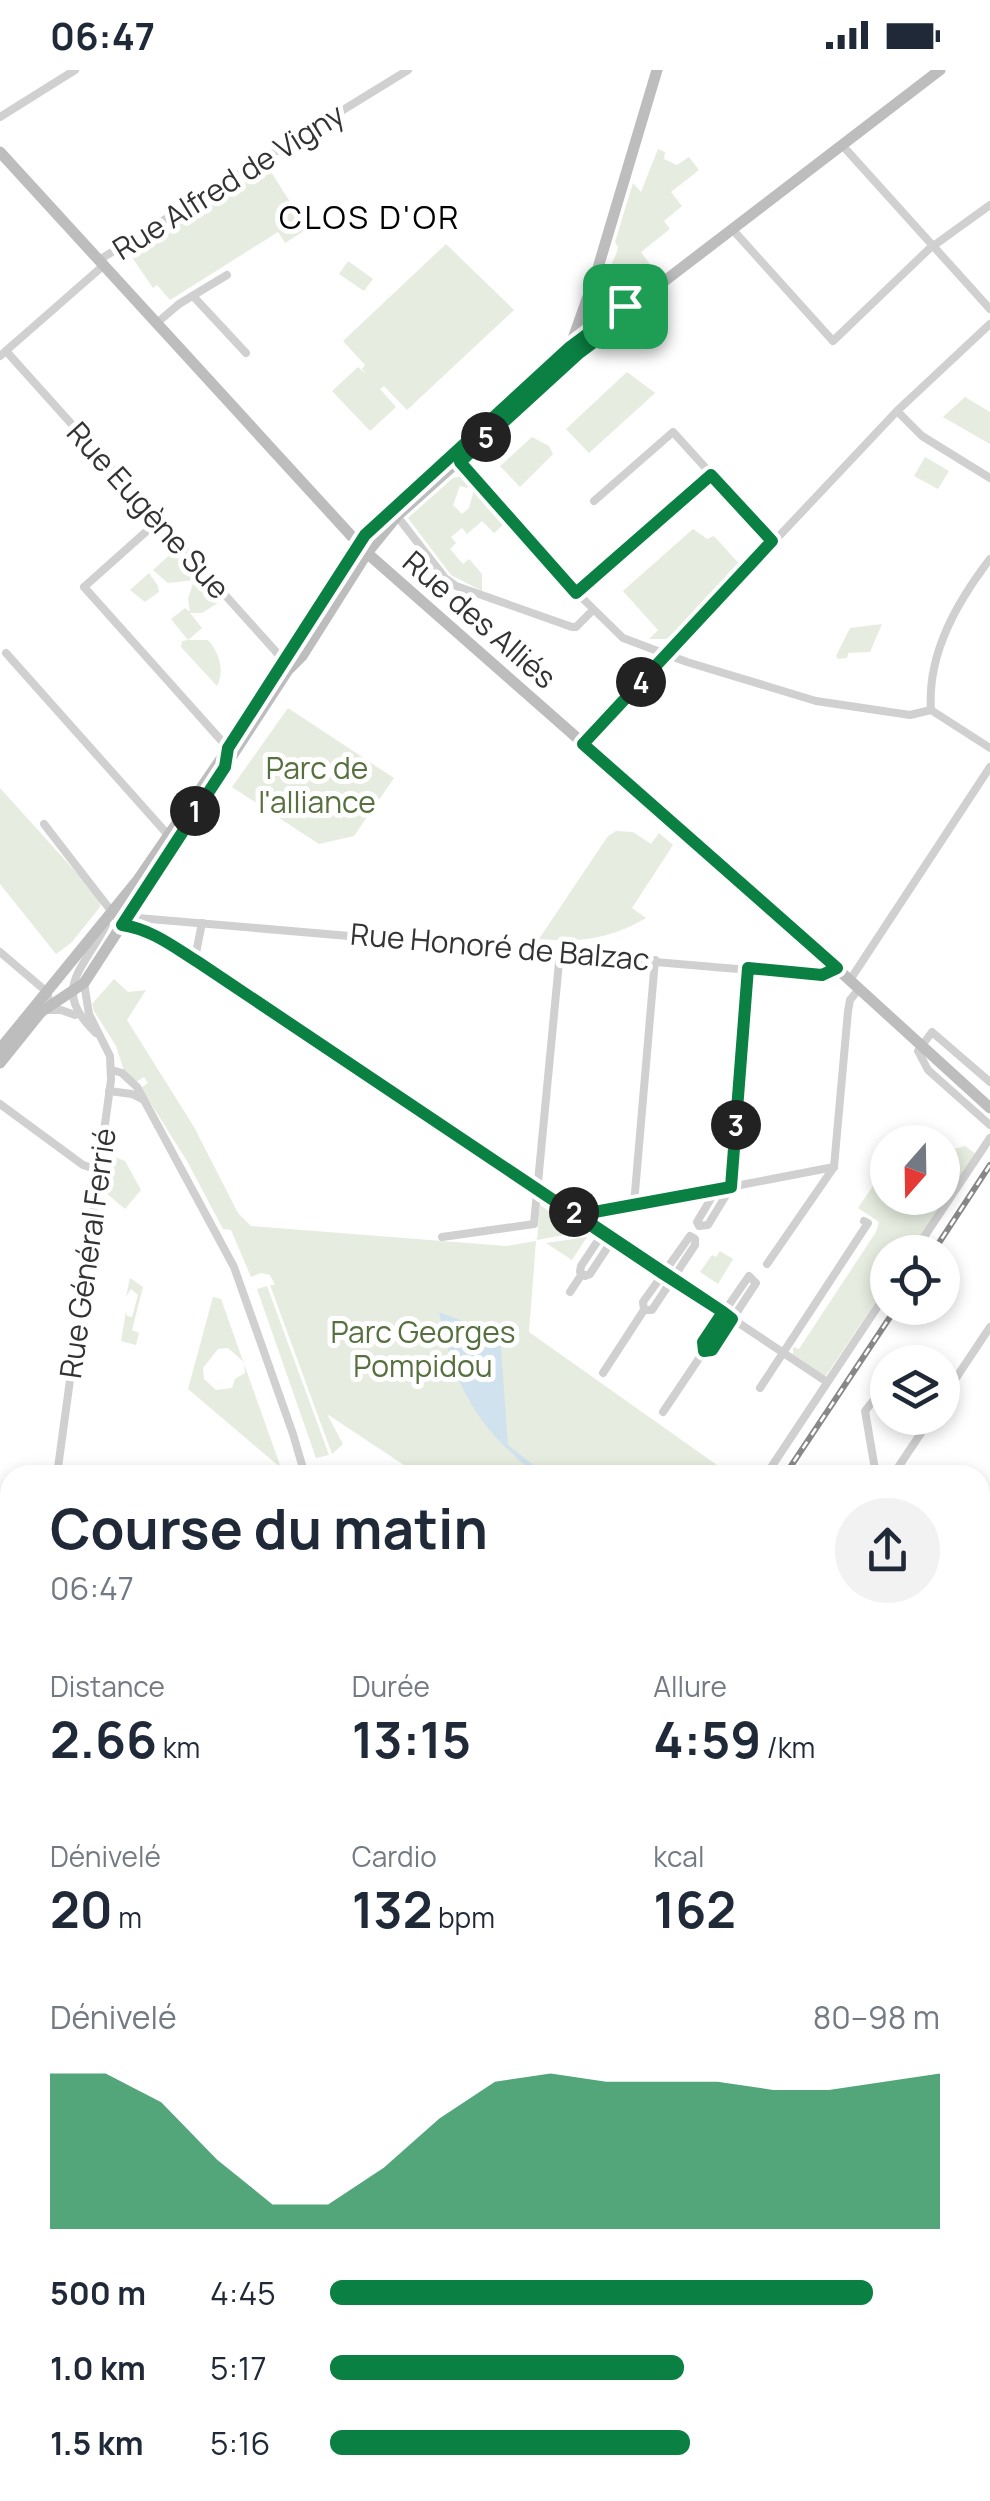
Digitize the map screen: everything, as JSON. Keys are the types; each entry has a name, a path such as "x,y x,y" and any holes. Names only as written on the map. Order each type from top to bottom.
{"street":[{"path":"0,117 75,70"},
{"name":"Rue Alfred de Vigny","path":"3,354 101,262 408,70"},
{"path":"363,549 574,350 587,333 586,305 657,70"},
{"path":"0,1062 169,836 287,665 302,656 363,549 460,462 587,333 625,306 637,304 940,70"},
{"path":"842,146 990,309"},
{"name":"Rue des Alliés","path":"0,152 363,549 990,1108"},
{"path":"733,230 834,341 934,246 990,205"},
{"path":"158,322 227,275"},
{"path":"192,296 246,353"},
{"path":"583,744 896,411 990,324"},
{"name":"Rue Eugène Sue","path":"3,354 287,665"},
{"path":"896,411 922,436 990,478"},
{"path":"594,501 673,432 772,541"},
{"path":"460,462 576,593 623,638 816,701 910,715 931,710 990,748"},
{"path":"576,593 711,475"},
{"path":"397,516 445,578 456,586 572,627 593,610"},
{"path":"158,521 84,586 228,748"},
{"path":"931,710 931,680 940,645 962,600 990,560"},
{"path":"6,653 169,836"},
{"path":"0,1049 46,1003 84,983 287,665"},
{"path":"225,767 228,748"},
{"path":"767,1264 834,1167 848,1010 855,984 990,767"},
{"path":"44,824 124,921"},
{"path":"97,1035 79,1017 72,1004 72,992 113,912"},
{"name":"Rue Honoré de Balzac","path":"124,921 202,923 822,975 837,968"},
{"name":"Rue Honoré de Balzac","path":"124,921 138,927 160,922"},
{"path":"198,962 202,923"},
{"path":"138,927 198,962 827,1382"},
{"path":"0,952 53,1009 79,1017"},
{"path":"442,1237 534,1224 560,952"},
{"path":"634,1204 655,960"},
{"path":"716,1190 696,1222 703,1228 708,1226 731,1187 748,968"},
{"path":"84,983 86,1004 97,1035 110,1056 112,1070 132,1081 144,1100 234,1267 302,1465"},
{"path":"921,1044 932,1032 990,1082"},
{"name":"Rue des Alliés","path":"921,1044 918,1055 928,1070 990,1126"},
{"name":"Rue Général Ferrié","path":"58,1465 112,1070"},
{"path":"109,1091 144,1100"},
{"path":"0,1104 83,1165 98,1170"},
{"path":"925,1235 990,1138"},
{"path":"578,1215 834,1167"},
{"path":"760,1388 868,1223 864,1220"},
{"path":"570,1292 582,1274 581,1266 604,1233"},
{"path":"582,1274 590,1274 612,1239"},
{"path":"603,1373 644,1310 643,1302 662,1273 686,1239 695,1239 695,1246 652,1310 644,1310"},
{"path":"663,1412 704,1351 703,1342 723,1312 745,1280 749,1276 754,1278 756,1283 712,1350 704,1351"},
{"path":"773,1465 870,1318"},
{"path":"960,1372 990,1327"},
{"path":"978,1344 990,1351"},
{"path":"870,1404 865,1411 874,1465"},
{"path":"900,1465 920,1435"}],"green space":[{"path":"658,149 665,152 664,159 677,165 689,157 699,170 671,192 682,206 664,221 670,229 641,252 657,274 641,285 636,284 617,303 609,302 599,289 618,247 615,242 633,183 641,192"},
{"path":"268,167 307,229 285,243 278,232 170,300 157,285 153,288 129,253"},
{"path":"446,244 514,310 407,410 384,386 380,389 396,407 370,431 332,391 358,367 366,374 362,369 365,365 343,341"},
{"path":"348,261 373,279 364,291 339,274"},
{"path":"627,372 655,393 589,453 566,429"},
{"path":"965,397 990,412 990,444 943,417"},
{"path":"532,437 549,446 553,454 520,487 500,466"},
{"path":"925,457 949,471 938,489 914,476"},
{"path":"462,476 470,485 460,486 453,505 462,514 469,508 474,490 503,525 494,533 482,521 467,534 462,528 451,537 456,543 450,549 463,564 469,559 482,574 482,591 451,575 408,518 453,478"},
{"path":"693,529 707,539 714,536 740,565 679,629 666,639 649,639 658,630 623,591"},
{"path":"174,551 219,602 202,613 190,613 202,628 188,640 171,619 185,608 190,612 188,599 194,580 168,583 153,570"},
{"path":"149,573 159,592 145,602 130,590"},
{"path":"882,624 870,652 848,653 847,658 838,659 850,628"},
{"path":"208,640 212,645 221,668 217,686 181,647 182,641"},
{"name":"Parc de l'alliance","path":"288,708 394,778 354,836 319,844 232,787"},
{"path":"0,788 101,900 100,907 71,943 56,954 0,884"},
{"path":"616,831 633,832 651,844 659,833 673,845 632,908 646,918 594,938 539,939 608,836"},
{"name":"Parc Georges Pompidou","path":"114,979 128,992 146,990 127,1020 194,1127 238,1213 251,1226 506,1246 536,1241 529,1332 717,1465 404,1465 327,1414 343,1444 332,1454 270,1285 275,1285 270,1275 251,1277 231,1230 223,1229 187,1161 141,1088 148,1083 144,1077 136,1082 124,1071 116,1046 92,1004"},
{"path":"965,1146 976,1154 960,1178 960,1147"},
{"path":"112,1156 125,1161 141,1190 125,1209 106,1193"},
{"path":"870,1190 870,1215 935,1215 921,1235 874,1235 879,1222 858,1208"},
{"path":"540,1205 580,1232 537,1240"},
{"path":"587,1237 572,1260 546,1243"},
{"path":"870,1241 870,1310 825,1377 793,1355 793,1347 799,1349"},
{"path":"720,1251 733,1259 718,1284 700,1272 712,1255 716,1257"},
{"path":"130,1278 143,1287 132,1330 139,1333 136,1345 121,1341 126,1311 132,1317 138,1295 131,1289 126,1297"},
{"path":"267,1286 329,1455 316,1458 257,1289"},
{"path":"213,1297 221,1299 243,1361 228,1348 218,1349 203,1368 204,1379 216,1390 232,1388 235,1379 245,1373 244,1364 277,1465 188,1389"}],"water":[{"path":"439,1312 500,1335 508,1445 533,1465 521,1462 485,1424 464,1390"}],"railway":[{"path":"944,1235 990,1165"},
{"path":"792,1465 885,1325"}],"district":[{"name":"CLOS D'OR","path":"370,217"}],"route":[{"path":"625,306 570,347 365,535 228,748 225,767 122,925 138,927 198,962 662,1273 672,1279 723,1312 703,1342 704,1351 712,1350 732,1319 723,1312 662,1273 578,1215 731,1187 748,968 822,975 837,968 583,744 772,541 711,475 576,593 460,462 578,354 629,316 637,304 625,306"}]}
